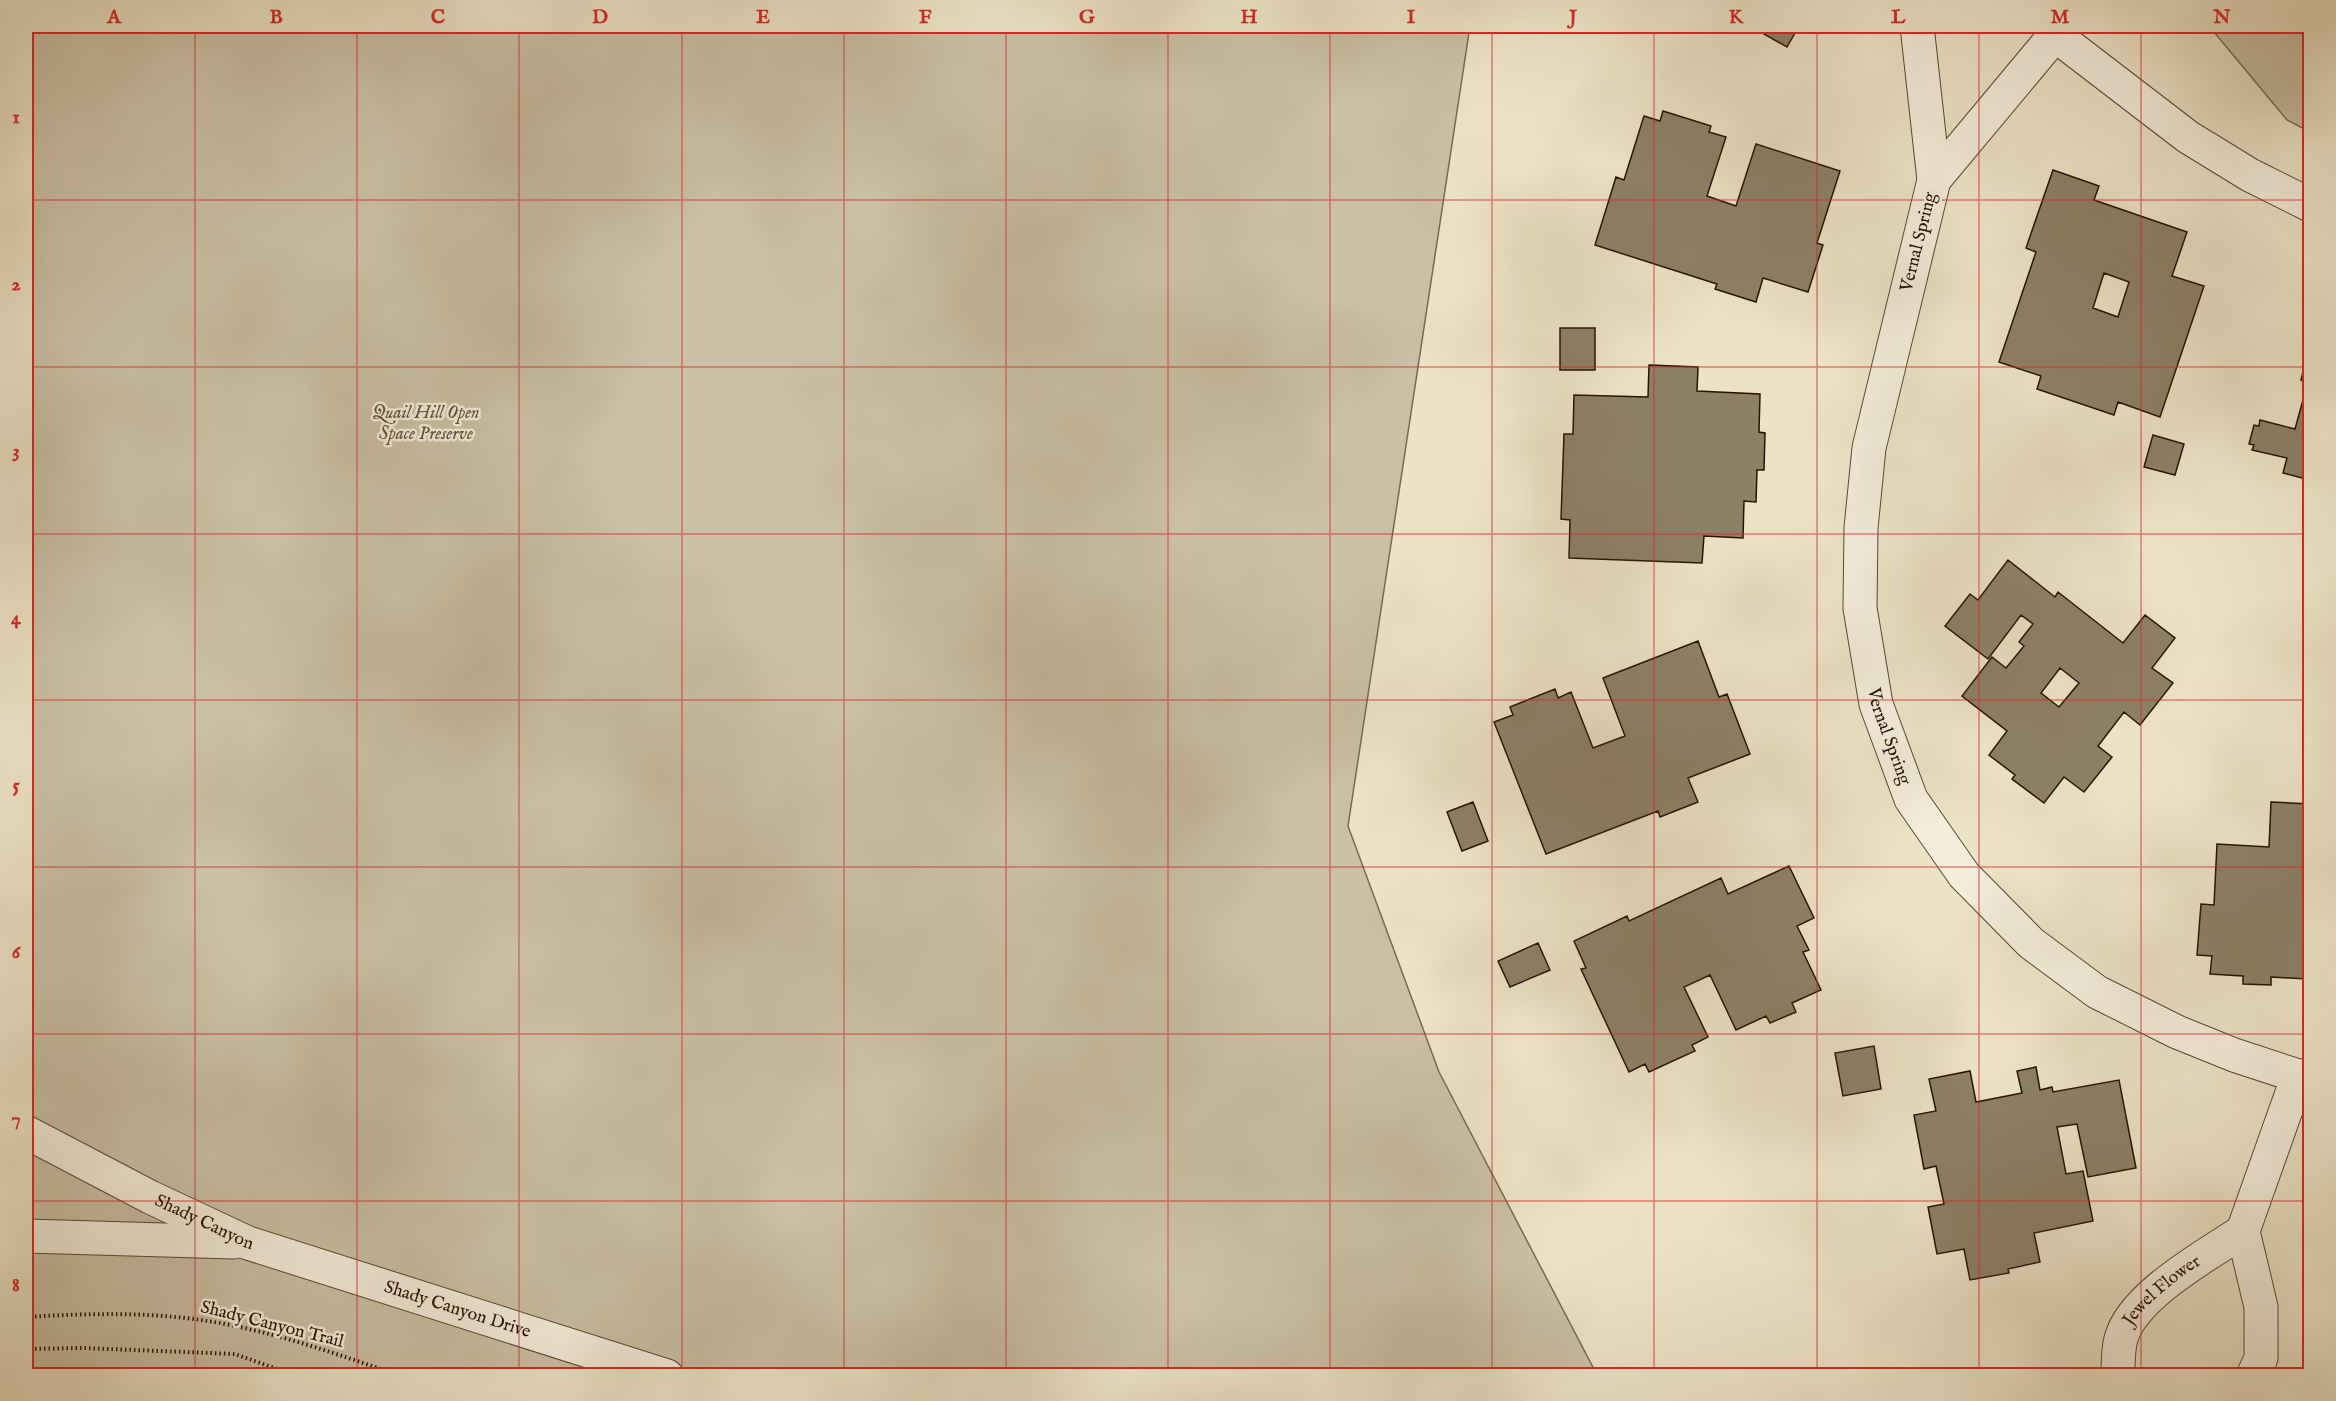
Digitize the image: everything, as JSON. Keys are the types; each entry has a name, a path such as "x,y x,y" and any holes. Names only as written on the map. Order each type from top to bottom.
{"street":[{"name":"Vernal Spring","path":"1917,26 1934,180 1869,448 1861,528 1860,608 1876,704 1911,800 1964,875 2031,943 2097,992 2176,1032 2304,1076"},
{"name":"Vernal Spring","path":"1934,180 2056,30"},
{"path":"2056,30 2188,137 2250,175 2310,205"},
{"path":"2253,1376 2261,1358 2261,1307 2243,1231 2304,1076"},
{"name":"Shady Canyon","path":"26,1132 150,1197 248,1243"},
{"name":"Jewel Flower","path":"2118,1376 2121,1338 2139,1306 2172,1279 2243,1231"},
{"name":"Shady Canyon","path":"26,1236 248,1243"},
{"name":"Shady Canyon Drive","path":"248,1243 667,1376"}],"path":[{"name":"Shady Canyon Trail","path":"26,1317 86,1314 187,1318 269,1335 401,1376"},
{"name":"Shady Canyon Trail","path":"26,1349 84,1348 235,1354 297,1376"}],"green space":[{"name":"Quail Hill Open Space Preserve","path":"26,26 1470,26 1348,826 1439,1072 1597,1375 26,1375"},
{"path":"2209,26 2310,26 2310,132 2287,120"}],"building":[{"path":"1750,26 1799,26 1787,47"},
{"path":"1663,111 1711,126 1709,132 1726,137 1707,196 1736,206 1756,144 1840,171 1817,243 1823,245 1808,292 1763,278 1756,302 1715,289 1717,284 1595,245 1616,177 1624,180 1644,116 1660,121"},
{"path":"2053,170 2099,186 2094,200 2187,232 2172,276 2204,286 2160,417 2118,402 2114,415 2037,389 2041,376 1999,362 2036,252 2026,248","holes":["2104,273 2129,282 2118,317 2093,308"]},
{"path":"1560,328 1595,328 1595,370 1560,370"},
{"path":"2310,361 2310,480 2283,473 2287,458 2252,450 2254,445 2249,444 2254,425 2259,426 2260,420 2295,429 2306,389 2303,389 2305,382 2301,380 2304,367 2309,367"},
{"path":"1649,365 1698,367 1697,391 1760,394 1759,432 1765,433 1764,470 1757,470 1756,502 1744,501 1743,538 1704,536 1702,563 1569,558 1570,520 1561,519 1564,434 1573,434 1574,395 1648,397"},
{"path":"2153,435 2184,444 2175,475 2144,467"},
{"path":"2008,560 2055,597 2058,592 2123,643 2145,615 2175,638 2152,668 2173,683 2140,725 2124,712 2098,746 2112,757 2084,792 2064,777 2044,803 2012,779 2015,775 1989,755 2007,731 1962,696 1992,657 2006,668 2024,646 2019,642 2033,624 2021,615 1988,659 1945,626 1970,594 1978,600","holes":["2060,668 2079,683 2059,707 2041,693"]},
{"path":"1698,641 1719,697 1727,694 1750,754 1688,778 1698,802 1660,817 1658,811 1546,854 1494,722 1513,715 1510,707 1555,689 1558,698 1571,692 1593,748 1625,736 1603,678"},
{"path":"1473,802 1488,841 1462,851 1447,812"},
{"path":"2271,802 2310,804 2310,919 2307,979 2271,977 2271,985 2243,984 2243,976 2210,974 2212,956 2197,955 2201,904 2214,905 2217,844 2269,847"},
{"path":"1789,866 1814,918 1797,926 1809,950 1803,952 1821,990 1792,1003 1796,1012 1770,1023 1766,1016 1736,1030 1710,975 1684,987 1708,1037 1692,1045 1695,1051 1649,1072 1645,1064 1629,1072 1581,969 1586,968 1574,941 1627,916 1629,921 1721,878 1728,894"},
{"path":"1538,943 1550,970 1510,987 1498,961"},
{"path":"1874,1046 1881,1089 1843,1096 1835,1053"},
{"path":"2036,1067 2040,1090 2052,1087 2053,1092 2119,1080 2136,1168 2088,1177 2077,1124 2057,1127 2066,1174 2083,1171 2093,1221 2034,1233 2040,1262 2008,1269 2009,1273 1970,1280 1964,1249 1937,1254 1928,1207 1944,1204 1936,1166 1924,1169 1914,1115 1936,1111 1929,1079 1970,1071 1976,1102 2022,1093 2017,1071"}]}
